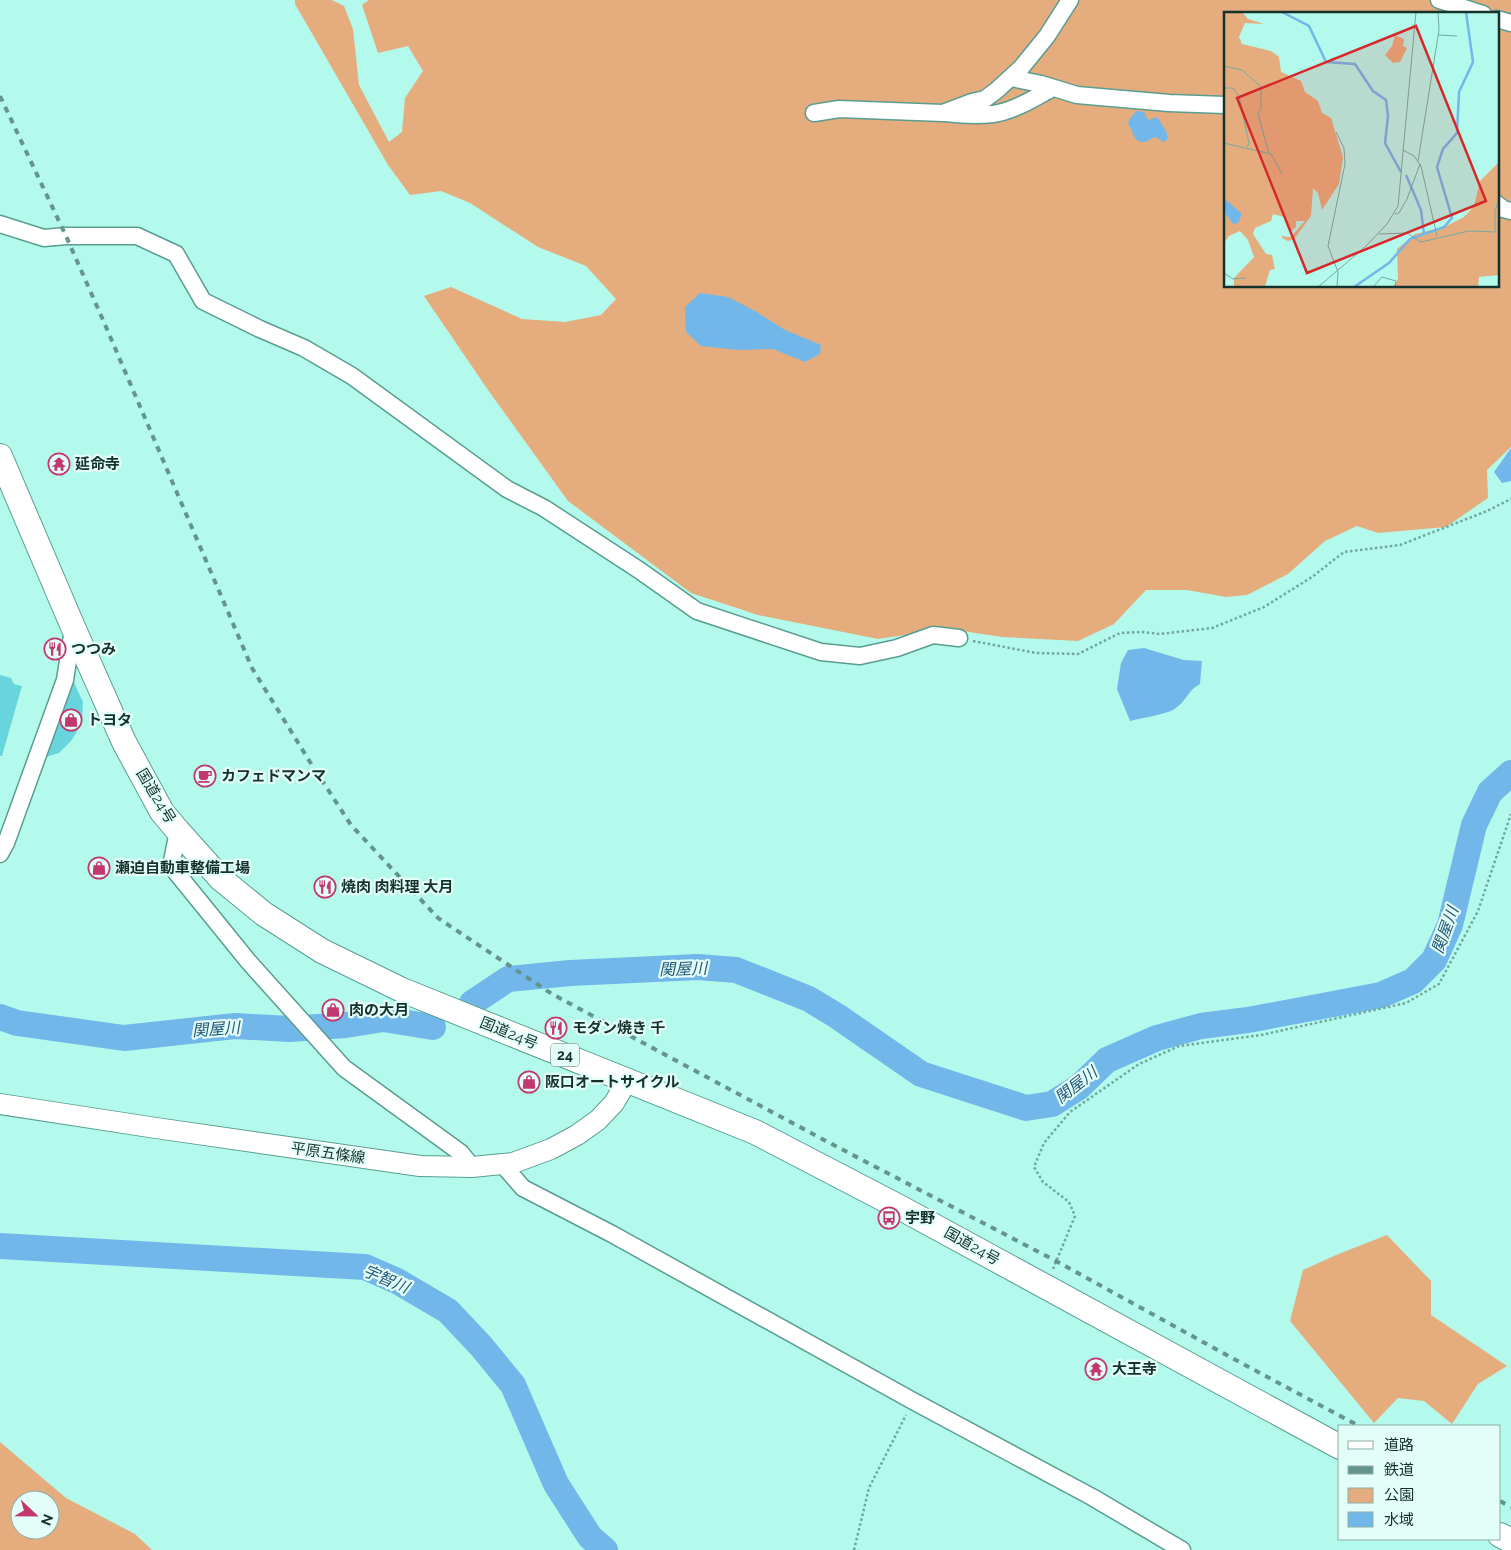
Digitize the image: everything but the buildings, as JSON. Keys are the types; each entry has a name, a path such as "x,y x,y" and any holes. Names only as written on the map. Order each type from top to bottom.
{"highway":[{"name":"国道24号","path":"0,456 124,742 162,812 221,879 264,914 322,951 402,990 755,1132 901,1208 1338,1446"}],"main road":[{"name":"平原五條線","path":"0,1104 420,1166 472,1167 513,1163 551,1149 598,1120 614,1103 628,1081"}],"street":[{"path":"1047,36 1058,0"},
{"path":"943,113 985,99 1011,78 1047,36 1070,0"},
{"path":"1439,0 1476,12"},
{"path":"1498,19 1511,23"},
{"path":"1032,54 1034,70 1047,86"},
{"path":"1011,78 1047,86 1077,96 1224,105"},
{"path":"814,112 840,109 968,115 994,114 1015,107 1047,86"},
{"path":"1498,205 1503,209 1511,211"},
{"path":"0,224 44,238 66,236 136,236 176,254 203,301 304,348 352,376 507,489 544,508 639,570 697,611 821,652 860,656 896,648 933,635 960,638"},
{"path":"0,854 6,843 65,680 73,627"},
{"path":"178,832 171,866 248,961 344,1068 461,1153 472,1167"},
{"path":"502,1164 523,1188 612,1234 913,1401 1092,1496 1182,1550"}],"path":[{"path":"960,638 1036,653 1078,654 1120,633 1142,632 1160,634 1212,628 1264,607 1312,577 1344,552 1400,545 1487,511 1511,499"},
{"path":"1056,1261 1075,1216 1069,1202 1043,1182 1034,1167 1044,1143 1070,1112 1139,1064 1179,1046 1261,1036 1406,1004 1439,984 1478,911 1511,814"},
{"path":"854,1550 869,1488 913,1401"}],"green space":[{"path":"295,0 332,0 344,6 353,29 359,85 389,142 402,132 405,98 423,71 408,46 378,53 362,5 369,0 1511,0 1511,447 1487,470 1488,498 1446,527 1378,533 1357,526 1325,541 1288,574 1247,595 1226,597 1187,590 1146,590 1114,624 1078,641 1002,637 935,627 918,633 878,639 758,615 691,593 568,501 488,390 424,296 451,287 522,319 565,322 601,315 616,299 586,266 538,247 470,203 441,191 410,195 388,165 295,4"},
{"path":"1387,1235 1431,1281 1431,1315 1507,1366 1478,1384 1452,1424 1424,1401 1398,1398 1374,1423 1290,1321 1303,1270"},
{"path":"0,1442 57,1490 10,1490 10,1540 60,1540 60,1493 66,1498 135,1534 152,1550 0,1550"}],"water":[{"path":"1136,111 1144,112 1148,120 1157,117 1166,131 1168,138 1166,141 1163,142 1156,137 1144,142 1136,139 1128,124"},
{"path":"700,293 728,297 785,330 821,345 820,354 805,362 773,349 738,350 701,346 686,332 685,307"},
{"path":"1511,448 1511,481 1502,483 1494,472"},
{"path":"1144,648 1184,660 1202,661 1200,684 1193,689 1180,705 1172,710 1130,721 1117,689 1121,663 1128,650"}],"waterway":[{"name":"関屋川","path":"472,1003 508,979 570,973 698,967 736,970 809,999 921,1074 1026,1108 1052,1104 1079,1087 1107,1060 1157,1038 1201,1026 1248,1020 1381,995 1413,981 1434,960 1450,925 1474,825 1490,792 1511,773"},
{"name":"関屋川","path":"0,1017 17,1023 124,1038 235,1026 290,1029 346,1025 383,1019 433,1027"},
{"name":"宇智川","path":"0,1246 365,1267 397,1281 448,1311 481,1346 513,1385 556,1484 590,1537 605,1550"}],"railway":[{"path":"0,96 66,236 252,668 351,825 438,918 552,994 826,1141 1056,1261 1357,1425"},
{"path":"1501,1502 1511,1507"}],"place":[{"name":"延命寺","path":"59,464"},
{"name":"つつみ","path":"55,649"},
{"name":"トヨタ","path":"71,720"},
{"name":"カフェドマンマ","path":"205,776"},
{"name":"瀬迫自動車整備工場","path":"99,868"},
{"name":"焼肉 肉料理 大月","path":"325,887"},
{"name":"肉の大月","path":"333,1010"},
{"name":"モダン焼き 千","path":"556,1028"},
{"name":"阪口オートサイクル","path":"529,1082"},
{"name":"宇野","path":"889,1218"},
{"name":"大王寺","path":"1096,1369"}]}
